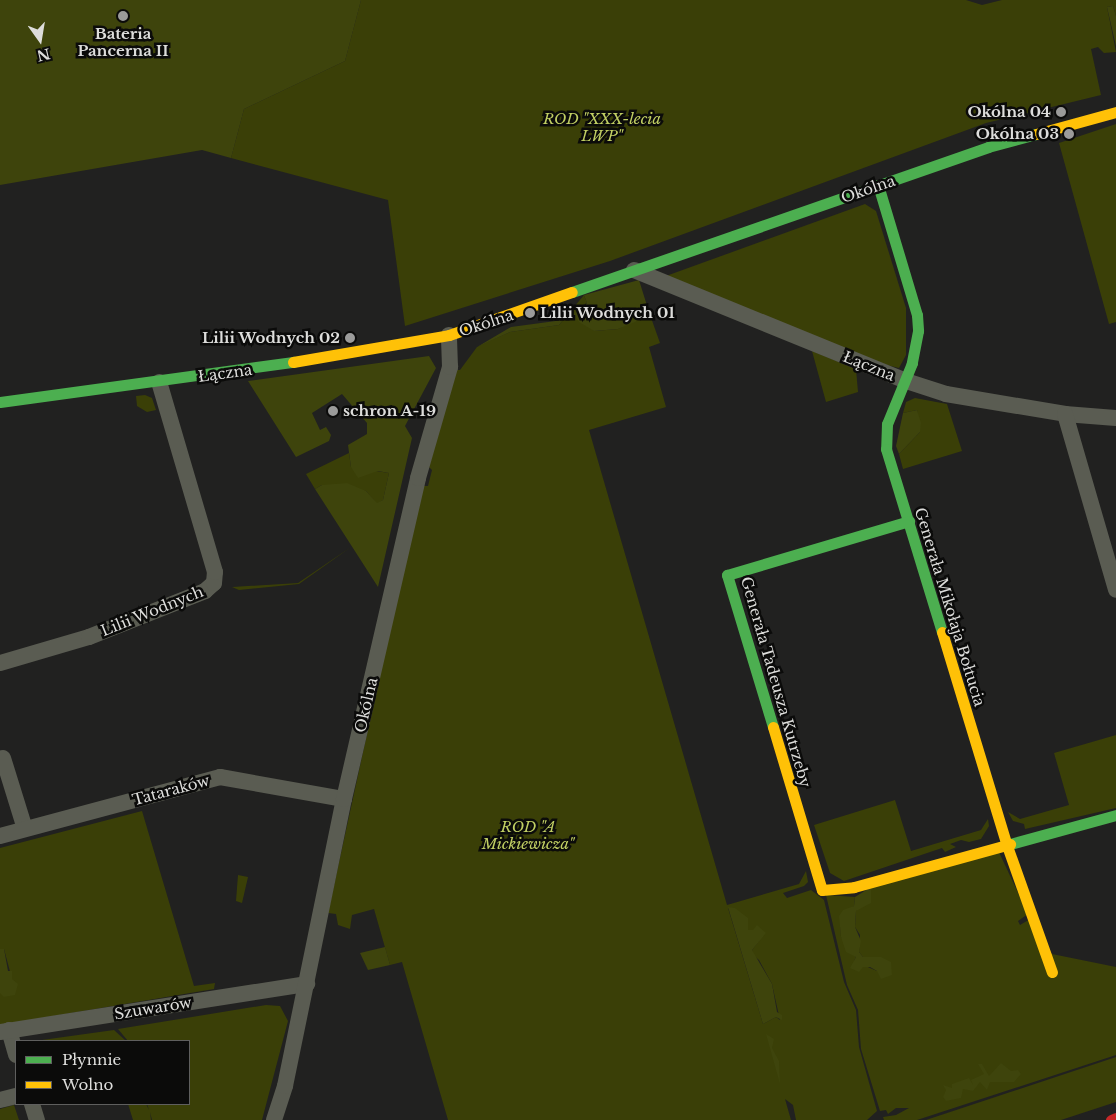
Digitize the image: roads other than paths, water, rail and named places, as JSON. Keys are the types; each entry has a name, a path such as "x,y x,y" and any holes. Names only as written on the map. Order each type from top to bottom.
{"street":[{"name":"Okólna","path":"274,1120 307,984 344,800 418,478 450,367 448,335 528,309 988,146 1116,112"},
{"name":"Generała Mikołaja Bołtucia","path":"878,185 917,315 916,347 890,414 886,441 1006,843 1040,945 1052,972"},
{"name":"Łączna","path":"634,270 903,380 946,394 1065,414 1116,418"},
{"name":"Łączna","path":"0,402 159,382 353,354 448,335"},
{"name":"Lilii Wodnych","path":"1,659 89,637 205,591 214,583 215,572 159,382"},
{"path":"1065,414 1116,590"},
{"name":"Generała Tadeusza Kutrzeby","path":"909,521 727,576 822,890 854,887 1006,843"},
{"path":"3,758 24,829"},
{"name":"Tataraków","path":"0,836 220,777 344,800"},
{"path":"1006,843 1116,815"},
{"name":"Szuwarów","path":"5,1031 307,984"},
{"path":"5,1031 15,1053"},
{"path":"0,1100 15,1096"},
{"path":"32,1105 37,1120"},
{"path":"1111,1120 1116,1118"}],"place":[{"name":"Bateria Pancerna II","path":"123,16"},
{"name":"Okólna 04","path":"1061,112"},
{"name":"Okólna 03","path":"1069,134"},
{"name":"Lilii Wodnych 01","path":"530,313"},
{"name":"Lilii Wodnych 02","path":"350,338"},
{"name":"schron A-19","path":"333,411"}],"park label":[{"name":"ROD \"XXX-lecia LWP\"","path":"602,126"},
{"name":"ROD \"A Mickiewicza\"","path":"528,834"}]}
